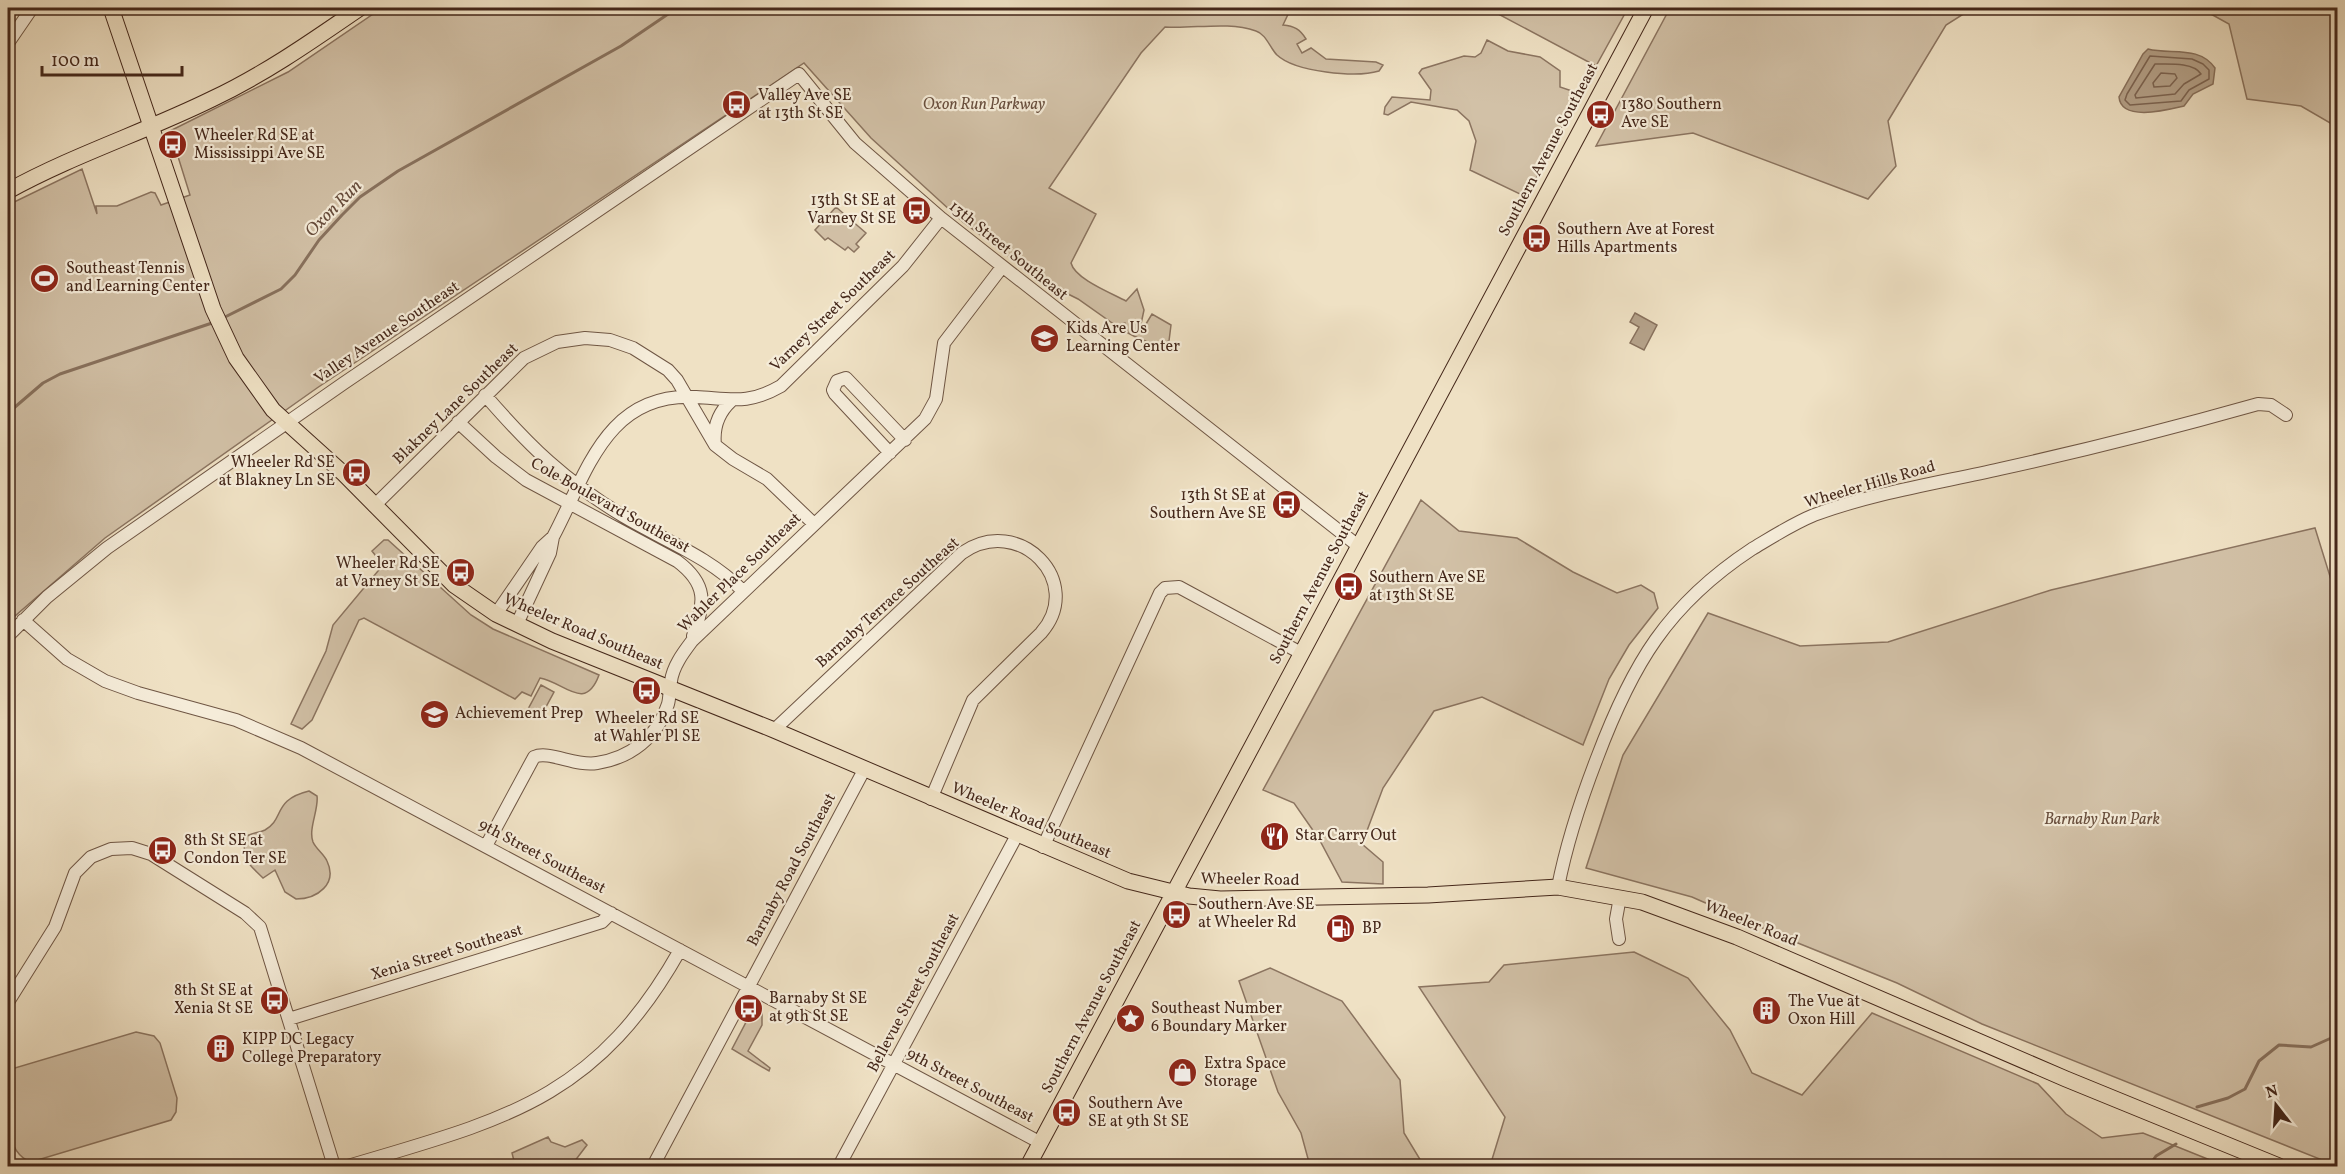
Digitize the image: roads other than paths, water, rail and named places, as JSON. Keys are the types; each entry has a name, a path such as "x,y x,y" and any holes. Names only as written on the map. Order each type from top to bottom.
{"main road":[{"name":"Wheeler Road Southeast","path":"111,8 208,295 222,330 255,386 273,410 454,585 496,614 517,624 774,730 1108,874 1174,893"},
{"path":"8,191 62,163 250,80 360,8"},
{"name":"Southern Avenue Southeast","path":"1028,1167 1357,545 1646,8"},
{"name":"Wheeler Road","path":"1174,893 1220,899 1264,900 1428,896 1558,887 1620,897 1670,911 1737,937 2066,1079 2279,1167"}],"street":[{"path":"8,43 33,8"},
{"name":"13th Street Southeast","path":"799,74 855,143 940,218 1357,545"},
{"name":"Valley Avenue Southeast","path":"8,636 23,620 98,555 799,74"},
{"name":"Varney Street Southeast","path":"517,624 550,553 553,537 597,450 620,421 648,404 687,397 731,401 759,397 789,379 903,266 940,218"},
{"name":"Wahler Place Southeast","path":"486,846 534,757 544,754 585,764 625,755 641,745 657,727 667,706 675,669 692,640 926,419 933,407 944,343 1002,267"},
{"name":"Blakney Lane Southeast","path":"374,506 508,372 534,351 557,342 585,338 610,340 633,348 653,359 677,380 715,445 733,459 767,479 814,524"},
{"path":"890,453 832,390 837,381 846,378 905,440"},
{"name":"Cole Boulevard Southeast","path":"485,395 538,455 579,488 628,518 705,559 743,591"},
{"path":"715,445 714,427 720,413 731,401"},
{"name":"Wheeler Hills Road","path":"1558,887 1569,831 1619,698 1631,676 1655,638 1692,596 1737,559 1776,534 1814,516 1905,490 2044,459 2258,404 2271,405 2286,415"},
{"name":"Cole Boulevard Southeast","path":"458,422 511,469 570,505 677,561 691,572 703,601 692,640"},
{"path":"623,533 628,518"},
{"name":"Varney Street Southeast","path":"496,614 542,547 553,537"},
{"name":"Barnaby Terrace Southeast","path":"774,730 962,554 976,546 993,541 1020,545 1040,558 1051,576 1055,596 1049,622 1041,633 973,699 931,799"},
{"path":"695,579 705,559"},
{"path":"1043,847 1160,593 1165,588 1173,586 1301,653"},
{"name":"9th Street Southeast","path":"23,620 58,652 96,676 138,693 252,726 333,764 1041,1143"},
{"name":"Barnaby Road Southeast","path":"653,1167 864,770"},
{"name":"Bellevue Street Southeast","path":"839,1167 1017,835"},
{"path":"8,1002 52,934 75,873 91,857 119,848 144,851 251,917 263,934 334,1167"},
{"path":"1619,939 1616,919 1620,897"},
{"name":"Xenia Street Southeast","path":"289,1019 602,922 611,913"},
{"path":"348,1167 492,1122 558,1088 591,1064 628,1026 656,991 680,950"}],"water":[{"path":"2148,49 2193,53 2201,56 2215,68 2213,84 2193,94 2184,106 2146,112 2128,110 2122,105 2119,97"},
{"path":"1635,313 1657,325 1644,350 1630,343 1639,327 1630,322"}],"waterway":[{"name":"Oxon Run","path":"223,318 281,289 295,275 319,240 342,215 360,197 398,171 621,46 677,8"},
{"name":"Oxon Run","path":"8,413 43,383 60,374 215,322"},
{"path":"2197,1107 2228,1098 2245,1089 2259,1061 2279,1045 2311,1047 2338,1035"},
{"path":"2149,1166 2156,1156 2176,1144"}],"place":[{"name":"Valley Ave SE at 13th St SE","path":"737,105"},
{"name":"1380 Southern Ave SE","path":"1600,114"},
{"name":"Wheeler Rd SE at Mississippi Ave SE","path":"173,145"},
{"name":"13th St SE at Varney St SE","path":"917,210"},
{"name":"Southern Ave at Forest Hills Apartments","path":"1536,239"},
{"name":"Southeast Tennis and Learning Center","path":"45,278"},
{"name":"Kids Are Us Learning Center","path":"1045,338"},
{"name":"Wheeler Rd SE at Blakney Ln SE","path":"356,472"},
{"name":"13th St SE at Southern Ave SE","path":"1287,505"},
{"name":"Wheeler Rd SE at Varney St SE","path":"461,573"},
{"name":"Southern Ave SE at 13th St SE","path":"1348,587"},
{"name":"Wheeler Rd SE at Wahler Pl SE","path":"647,691"},
{"name":"Achievement Prep","path":"434,714"},
{"name":"Star Carry Out","path":"1274,836"},
{"name":"8th St SE at Condon Ter SE","path":"163,850"},
{"name":"Southern Ave SE at Wheeler Rd","path":"1177,914"},
{"name":"BP","path":"1341,929"},
{"name":"8th St SE at Xenia St SE","path":"274,1000"},
{"name":"Barnaby St SE at 9th St SE","path":"748,1008"},
{"name":"The Vue at Oxon Hill","path":"1767,1011"},
{"name":"Southeast Number 6 Boundary Marker","path":"1130,1018"},
{"name":"KIPP DC Legacy College Preparatory","path":"221,1049"},
{"name":"Extra Space Storage","path":"1183,1073"},
{"name":"Southern Ave SE at 9th St SE","path":"1067,1113"}],"park label":[{"name":"Oxon Run Parkway","path":"984,105"},
{"name":"Barnaby Run Park","path":"2102,820"}]}
